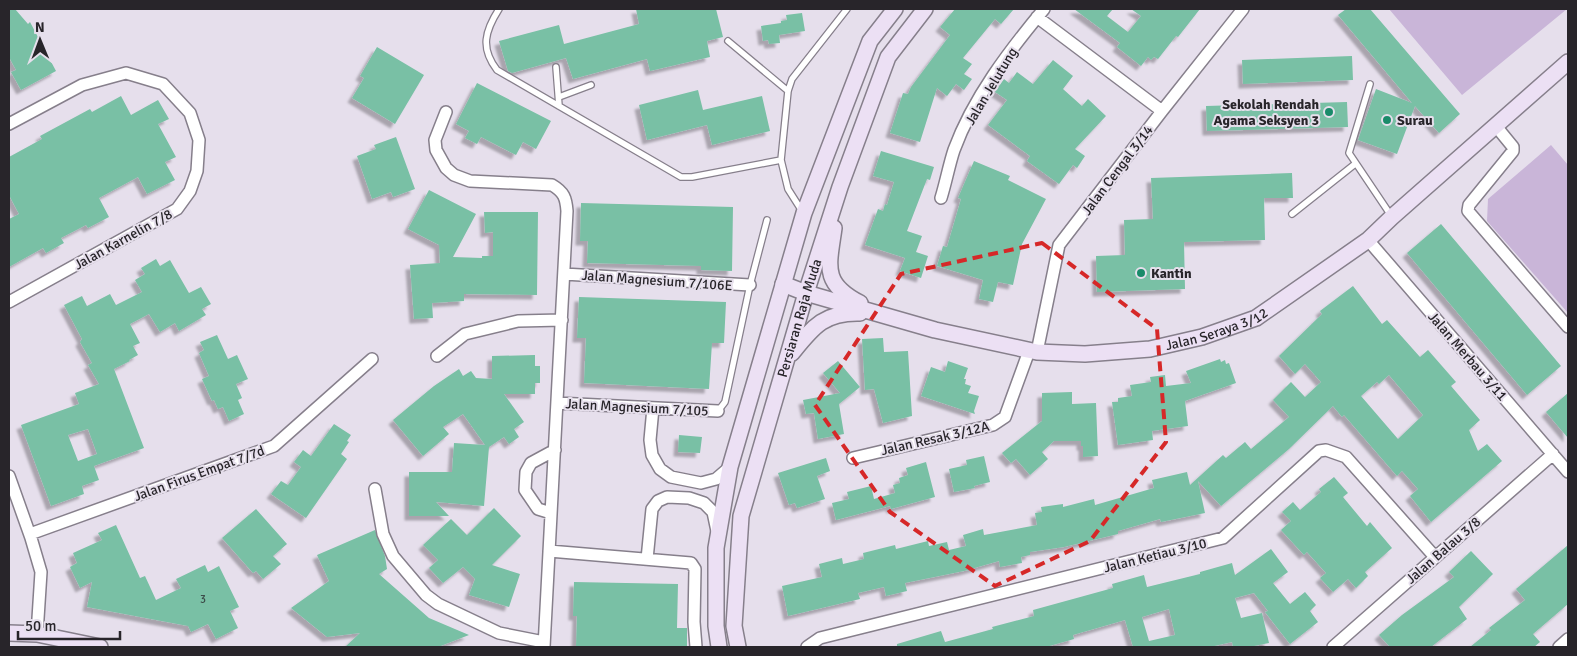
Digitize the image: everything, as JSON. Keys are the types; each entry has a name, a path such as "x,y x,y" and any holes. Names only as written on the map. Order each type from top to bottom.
{"main road":[{"name":"Persiaran Raja Muda","path":"719,647 716,626 716,548 730,467 804,213 870,41 895,9"},
{"name":"Persiaran Raja Muda","path":"738,647 734,626 741,516 786,360 840,187 888,57 925,9"},
{"name":"Jalan Seraya 3/12","path":"783,284 806,293 935,330 1033,352 1085,354 1140,350 1202,337 1256,318 1368,240 1392,216 1568,62"},
{"path":"840,187 830,266 831,278 836,287 846,296 879,314"},
{"path":"786,360 812,328 832,316 848,313 879,314"},
{"path":"9,632 37,634 100,647"}],"street":[{"name":"Jalan Cengal 3/14","path":"1033,352 1059,245 1243,9"},
{"path":"1040,13 1162,111"},
{"name":"Jalan Jelutung","path":"941,198 954,150 976,104 1004,59 1040,13"},
{"name":"Jalan Karnelin 7/8","path":"9,124 82,85 126,73 163,84 190,113 200,140 197,171 190,191 177,209 9,302"},
{"path":"375,489 383,534 393,556 426,595 438,604 499,633 544,645 562,320 566,198 560,189 552,185 470,181 454,175 446,168 436,150 435,140 446,112"},
{"path":"1495,125 1513,147 1513,151 1469,205 1468,211 1568,327"},
{"name":"Jalan Merbau 3/11","path":"1368,240 1568,472"},
{"name":"Jalan Magnesium 7/106E","path":"564,274 750,285"},
{"path":"437,356 465,334 518,320 562,320"},
{"name":"Jalan Resak 3/12A","path":"853,458 999,422 1005,417 1033,352"},
{"name":"Jalan Firus Empat 7/7d","path":"30,534 274,446 372,359"},
{"name":"Jalan Magnesium 7/105","path":"557,402 718,412"},
{"path":"653,408 650,440 652,455 660,469 671,477 701,483 716,479 730,467"},
{"path":"551,513 538,509 525,490 526,472 531,463 555,450"},
{"name":"Jalan Ketiau 3/10","path":"807,647 820,638 1223,538 1320,451 1326,450 1346,457 1436,557"},
{"name":"Jalan Balau 3/8","path":"1333,647 1553,454"},
{"path":"9,476 30,534 41,572 37,634"},
{"path":"647,559 652,510 658,501 667,496 690,498 704,503 713,512 718,535"},
{"path":"549,550 691,563 695,569 694,622 696,647"},
{"path":"1559,647 1568,639"}],"lane":[{"path":"499,9 489,25 486,38 491,62 497,70 681,177 692,177 781,160"},
{"path":"804,213 788,189 781,160 788,91 792,79 847,9"},
{"path":"728,41 788,91"},
{"path":"556,67 559,106"},
{"path":"1370,84 1349,148 1350,157 1392,216"},
{"path":"558,96 590,85"},
{"path":"1292,214 1355,164"},
{"path":"718,412 725,402 750,285 767,220"}],"highlighted area":[{"path":"1042,243 1157,329 1166,442 1090,541 995,586 890,512 815,405 901,274"}],"shaded area":[{"path":"1389,9 1567,9 1462,95"},
{"path":"1551,145 1568,165 1568,313 1487,221 1488,199"}],"building":[{"path":"9,9 15,9 28,24 30,22 56,71 21,90 11,72 16,70 9,57"},
{"path":"636,9 716,9 723,37 707,41 710,57 650,71 647,59 573,79 566,58 512,73 508,71 499,41 559,25 564,44 639,24"},
{"path":"955,9 1014,9 1001,24 995,19 963,58 972,64 964,74 972,79 964,90 956,84 947,96 937,88 920,142 890,133 903,93 908,94 911,87 950,35 940,27"},
{"path":"1074,9 1113,9 1107,16 1128,32 1141,16 1131,9 1200,9 1158,59 1154,57 1151,60 1148,57 1141,66 1117,47 1120,43"},
{"path":"1346,9 1370,9 1460,114 1439,133 1415,106 1397,154 1358,140 1376,89 1412,103 1338,15"},
{"path":"802,13 805,31 779,35 780,43 769,44 768,40 763,41 761,26 781,23 781,21 787,20 786,15"},
{"path":"377,47 424,75 395,124 352,98 364,78 360,76"},
{"path":"1352,56 1353,80 1243,84 1242,60"},
{"path":"1053,60 1073,76 1063,89 1082,106 1088,99 1106,116 1075,149 1085,156 1077,168 1073,165 1059,184 1027,161 1030,156 988,125 1007,100 995,92 1004,79 1009,83 1017,72 1033,84"},
{"path":"477,83 551,121 536,149 523,142 516,155 481,137 477,144 465,138 469,131 456,124"},
{"path":"698,90 703,110 762,96 770,131 712,145 707,125 647,140 639,105"},
{"path":"121,96 131,115 158,100 169,119 158,124 176,157 165,162 175,180 147,194 138,177 99,198 109,217 88,228 86,225 61,238 64,243 46,253 43,248 9,267 9,219 19,214 9,195 9,157 42,139 40,136 90,109 92,112"},
{"path":"1347,102 1348,127 1207,131 1206,106"},
{"path":"396,137 415,189 393,197 391,192 372,199 357,156 376,149 374,145"},
{"path":"881,151 934,167 930,180 927,179 907,231 922,236 916,252 928,256 921,278 900,271 905,258 865,245 878,209 883,211 885,204 887,205 894,182 873,176"},
{"path":"974,161 1010,176 1008,180 1046,199 1022,244 1013,285 998,282 993,302 979,299 983,280 937,266 943,246 947,247 961,199 958,198"},
{"path":"1292,173 1293,198 1264,198 1265,240 1184,242 1185,289 1097,292 1096,256 1125,255 1124,220 1153,219 1151,178"},
{"path":"429,190 476,214 453,257 482,258 482,256 493,256 493,232 485,233 484,212 538,212 537,295 464,294 464,301 432,303 433,318 414,319 410,265 440,263 439,245 408,229"},
{"path":"581,203 733,207 732,271 701,270 701,266 587,263 588,241 580,241"},
{"path":"1441,224 1561,366 1527,395 1407,253"},
{"path":"156,259 160,266 170,260 189,293 201,287 211,304 202,309 206,315 179,331 175,323 160,332 149,314 130,324 140,343 133,346 138,355 114,369 144,448 94,466 99,480 82,486 84,494 51,506 21,425 79,404 75,393 99,384 88,365 92,363 80,342 82,339 64,305 82,296 87,306 110,294 116,305 142,292 135,280 145,274 141,268","holes":["88,429 97,454 78,461 68,435"]},
{"path":"1353,286 1382,324 1387,320 1420,357 1428,350 1456,382 1451,386 1480,420 1469,430 1478,451 1487,444 1502,461 1431,522 1410,496 1418,489 1402,471 1397,476 1344,415 1342,417 1333,406 1289,449 1221,506 1198,481 1205,513 1161,522 1160,519 1118,531 1118,534 1064,547 1030,552 1030,555 1021,557 1022,563 1000,567 999,561 964,571 905,583 907,591 886,596 884,587 858,593 860,599 788,616 782,586 822,577 819,564 842,558 843,564 864,559 863,553 895,545 896,549 928,541 929,546 947,542 949,550 966,546 963,535 983,529 984,535 1037,525 1035,513 1042,512 1041,507 1063,504 1063,507 1094,499 1095,505 1154,488 1152,480 1187,472 1190,485 1223,455 1226,458 1245,442 1251,449 1289,417 1273,400 1291,382 1305,397 1321,382 1305,364 1295,374 1279,356 1322,314 1320,311","holes":["1389,375 1423,415 1398,439 1361,396 1377,382 1379,384"]},
{"path":"579,297 726,302 724,343 712,343 709,389 584,383 586,338 577,338"},
{"path":"217,335 228,359 237,355 248,379 236,384 242,398 238,400 244,414 229,421 223,407 218,409 214,400 212,401 202,379 209,376 199,353 204,350 200,342"},
{"path":"883,338 884,352 908,351 912,416 883,423 874,389 865,390 862,339"},
{"path":"535,355 535,366 540,366 540,383 535,383 535,394 504,394 524,422 514,429 519,437 509,444 504,437 489,447 484,506 436,502 449,516 409,516 409,472 452,472 454,443 485,445 463,414 443,427 449,434 423,456 393,420 434,386 459,369 463,376 471,371 476,378 492,379 492,356"},
{"path":"1220,359 1221,362 1225,360 1226,364 1229,363 1236,383 1185,401 1188,426 1152,431 1153,440 1118,445 1112,402 1118,402 1118,398 1132,396 1130,385 1151,382 1150,377 1165,375 1166,386 1191,383 1186,371"},
{"path":"838,361 860,387 839,404 844,434 818,439 814,413 806,414 803,400 840,393 823,373"},
{"path":"948,361 968,368 964,379 966,379 965,384 971,386 968,393 979,396 974,411 975,414 921,396 931,367 945,372"},
{"path":"1072,392 1072,404 1096,403 1098,456 1083,457 1081,441 1054,441 1042,452 1048,459 1030,475 1016,459 1011,463 1002,453 1042,421 1042,393"},
{"path":"1568,393 1568,438 1546,412"},
{"path":"334,424 351,435 341,454 347,459 306,518 271,494 281,481 288,485 301,467 294,462 303,450 311,456"},
{"path":"679,435 702,437 700,453 678,452"},
{"path":"984,456 990,482 974,486 975,488 954,492 949,469 967,465 966,460"},
{"path":"826,458 830,471 817,476 825,499 797,508 795,503 789,505 778,473"},
{"path":"926,462 935,497 891,509 890,506 836,520 832,503 849,499 847,492 871,486 874,499 895,493 893,485 900,483 899,478 908,475 906,468"},
{"path":"1334,477 1348,493 1343,497 1367,526 1370,522 1392,548 1365,572 1368,576 1356,588 1348,579 1333,592 1320,578 1326,573 1307,552 1304,555 1281,530 1291,521 1282,512 1293,502 1300,510 1321,492 1319,489"},
{"path":"494,508 521,536 492,565 520,574 509,607 469,595 475,579 463,567 443,583 429,568 438,560 423,545 451,519 467,535"},
{"path":"256,509 287,544 273,556 281,564 263,579 256,571 253,573 222,538"},
{"path":"116,525 140,578 145,576 156,600 181,588 176,579 205,565 208,572 219,566 239,607 230,611 238,628 216,639 208,624 191,632 188,626 87,607 92,582 80,588 70,567 77,563 73,553 102,540 98,533"},
{"path":"375,530 385,556 387,569 379,574 429,618 469,635 438,647 345,647 360,633 327,637 291,608 329,581 317,555"},
{"path":"1568,545 1568,604 1533,634 1540,642 1534,647 1470,647 1491,630 1489,628 1525,600 1516,589"},
{"path":"1271,549 1288,572 1273,583 1290,604 1305,592 1316,605 1310,611 1318,622 1290,644 1265,612 1268,611 1254,593 1235,598 1241,618 1262,613 1269,643 1249,647 1233,647 1232,642 1210,647 1133,647 1125,620 1073,635 1074,639 1046,647 897,647 897,644 941,631 945,642 993,629 992,627 1034,616 1033,610 1113,588 1112,584 1144,575 1147,587 1200,574 1200,572 1232,563 1235,575","holes":["1169,609 1175,635 1149,641 1142,617"]},
{"path":"1471,551 1493,574 1459,607 1467,619 1431,647 1390,647 1379,635 1402,615 1454,577 1449,572"},
{"path":"574,582 678,584 677,628 687,628 687,647 576,647 577,616 573,616"}],"place":[{"name":"Sekolah Rendah Agama Seksyen 3","path":"1329,112"},
{"name":"Surau","path":"1387,120"},
{"name":"Kantin","path":"1141,273"}]}
